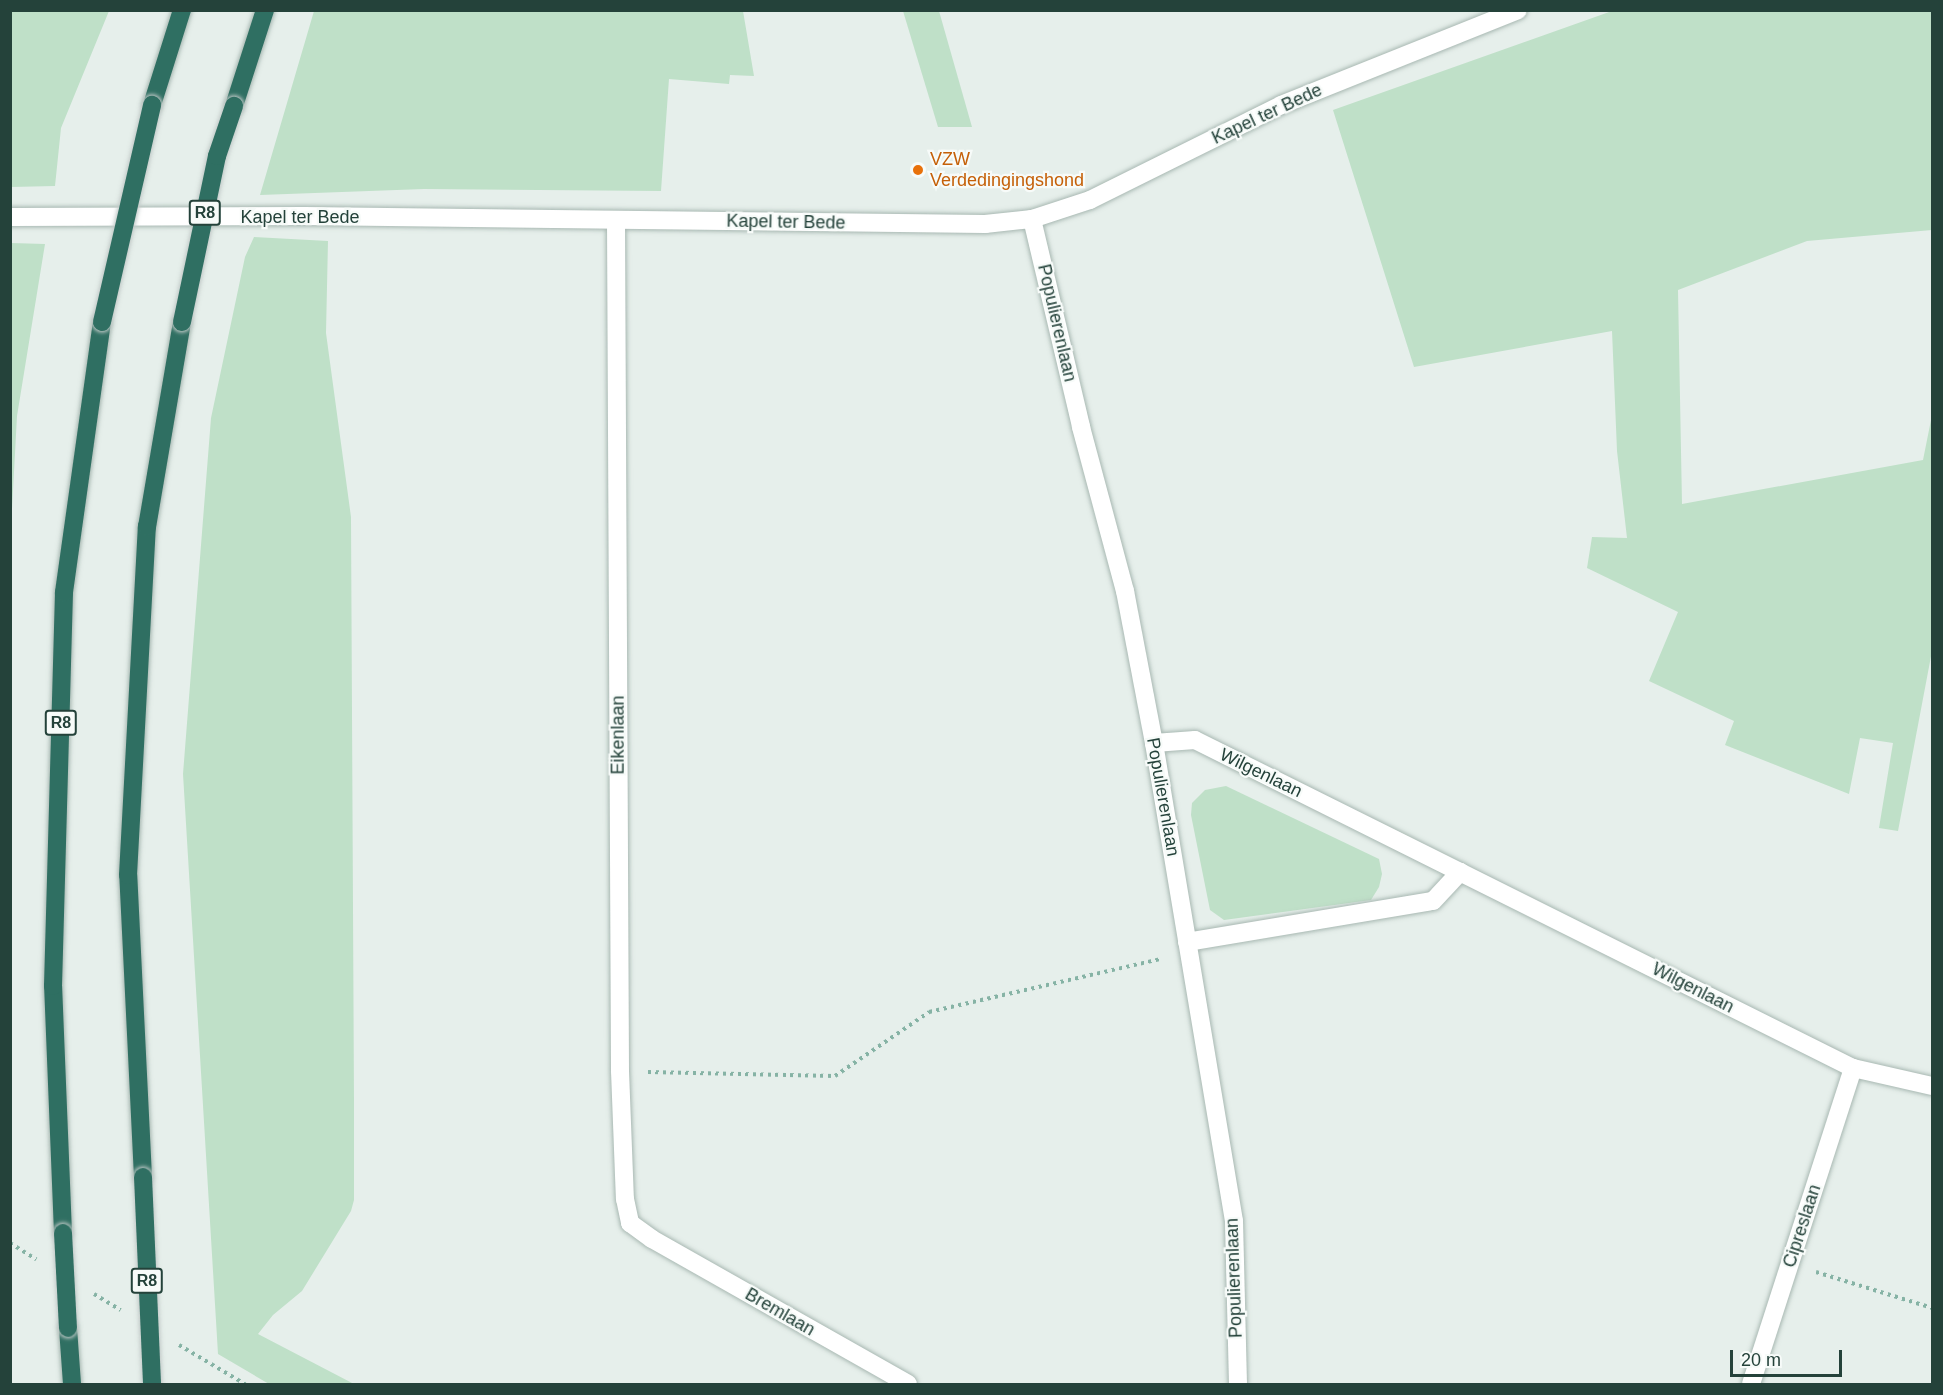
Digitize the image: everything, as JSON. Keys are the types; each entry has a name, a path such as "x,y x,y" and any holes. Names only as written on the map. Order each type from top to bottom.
{"highway":[{"name":"R8","path":"72,1384 53,986 64,592 102,322 152,105 182,10"},
{"name":"R8","path":"152,1384 129,852 147,527 182,322 217,156 265,10"}],"street":[{"name":"Kapel ter Bede","path":"10,217 266,216 985,224 1032,219 1090,200 1281,105 1518,10"},
{"name":"Populierenlaan","path":"1032,219 1081,427 1125,591 1154,743 1234,1221 1238,1384"},
{"name":"Eikenlaan","path":"616,220 620,1071 625,1199 630,1223 652,1239"},
{"name":"Wilgenlaan","path":"1154,743 1196,741 1853,1068 1932,1086"},
{"path":"1187,942 1433,901 1460,872"},
{"name":"Cipreslaan","path":"1751,1384 1853,1068"},
{"name":"Bremlaan","path":"652,1239 908,1384"}],"path":[{"path":"620,1071 835,1076 929,1012 1158,961 1187,942"},
{"path":"1789,1264 1932,1308"}],"green space":[{"path":"10,11 109,11 61,128 55,186 11,187"},
{"path":"314,11 743,11 754,76 730,75 729,84 669,79 661,191 424,189 260,195"},
{"path":"903,11 939,11 972,127 938,127"},
{"path":"1612,11 1932,11 1932,230 1807,241 1678,290 1682,504 1923,460 1932,415 1932,651 1898,831 1879,828 1893,743 1860,738 1849,794 1725,745 1734,721 1649,681 1678,612 1587,568 1592,537 1627,538 1617,451 1612,331 1414,367 1333,110"},
{"path":"254,237 328,241 326,333 351,517 354,1102 354,1200 351,1211 302,1291 273,1315 258,1334 354,1384 269,1384 218,1354 183,774 211,418 245,257"},
{"path":"11,243 45,244 17,416 11,528"},
{"path":"1226,786 1379,859 1382,874 1379,887 1371,900 1224,920 1210,910 1191,815 1192,803 1205,790"}],"place":[{"name":"VZW Verdedingingshond","path":"918,170"}]}
